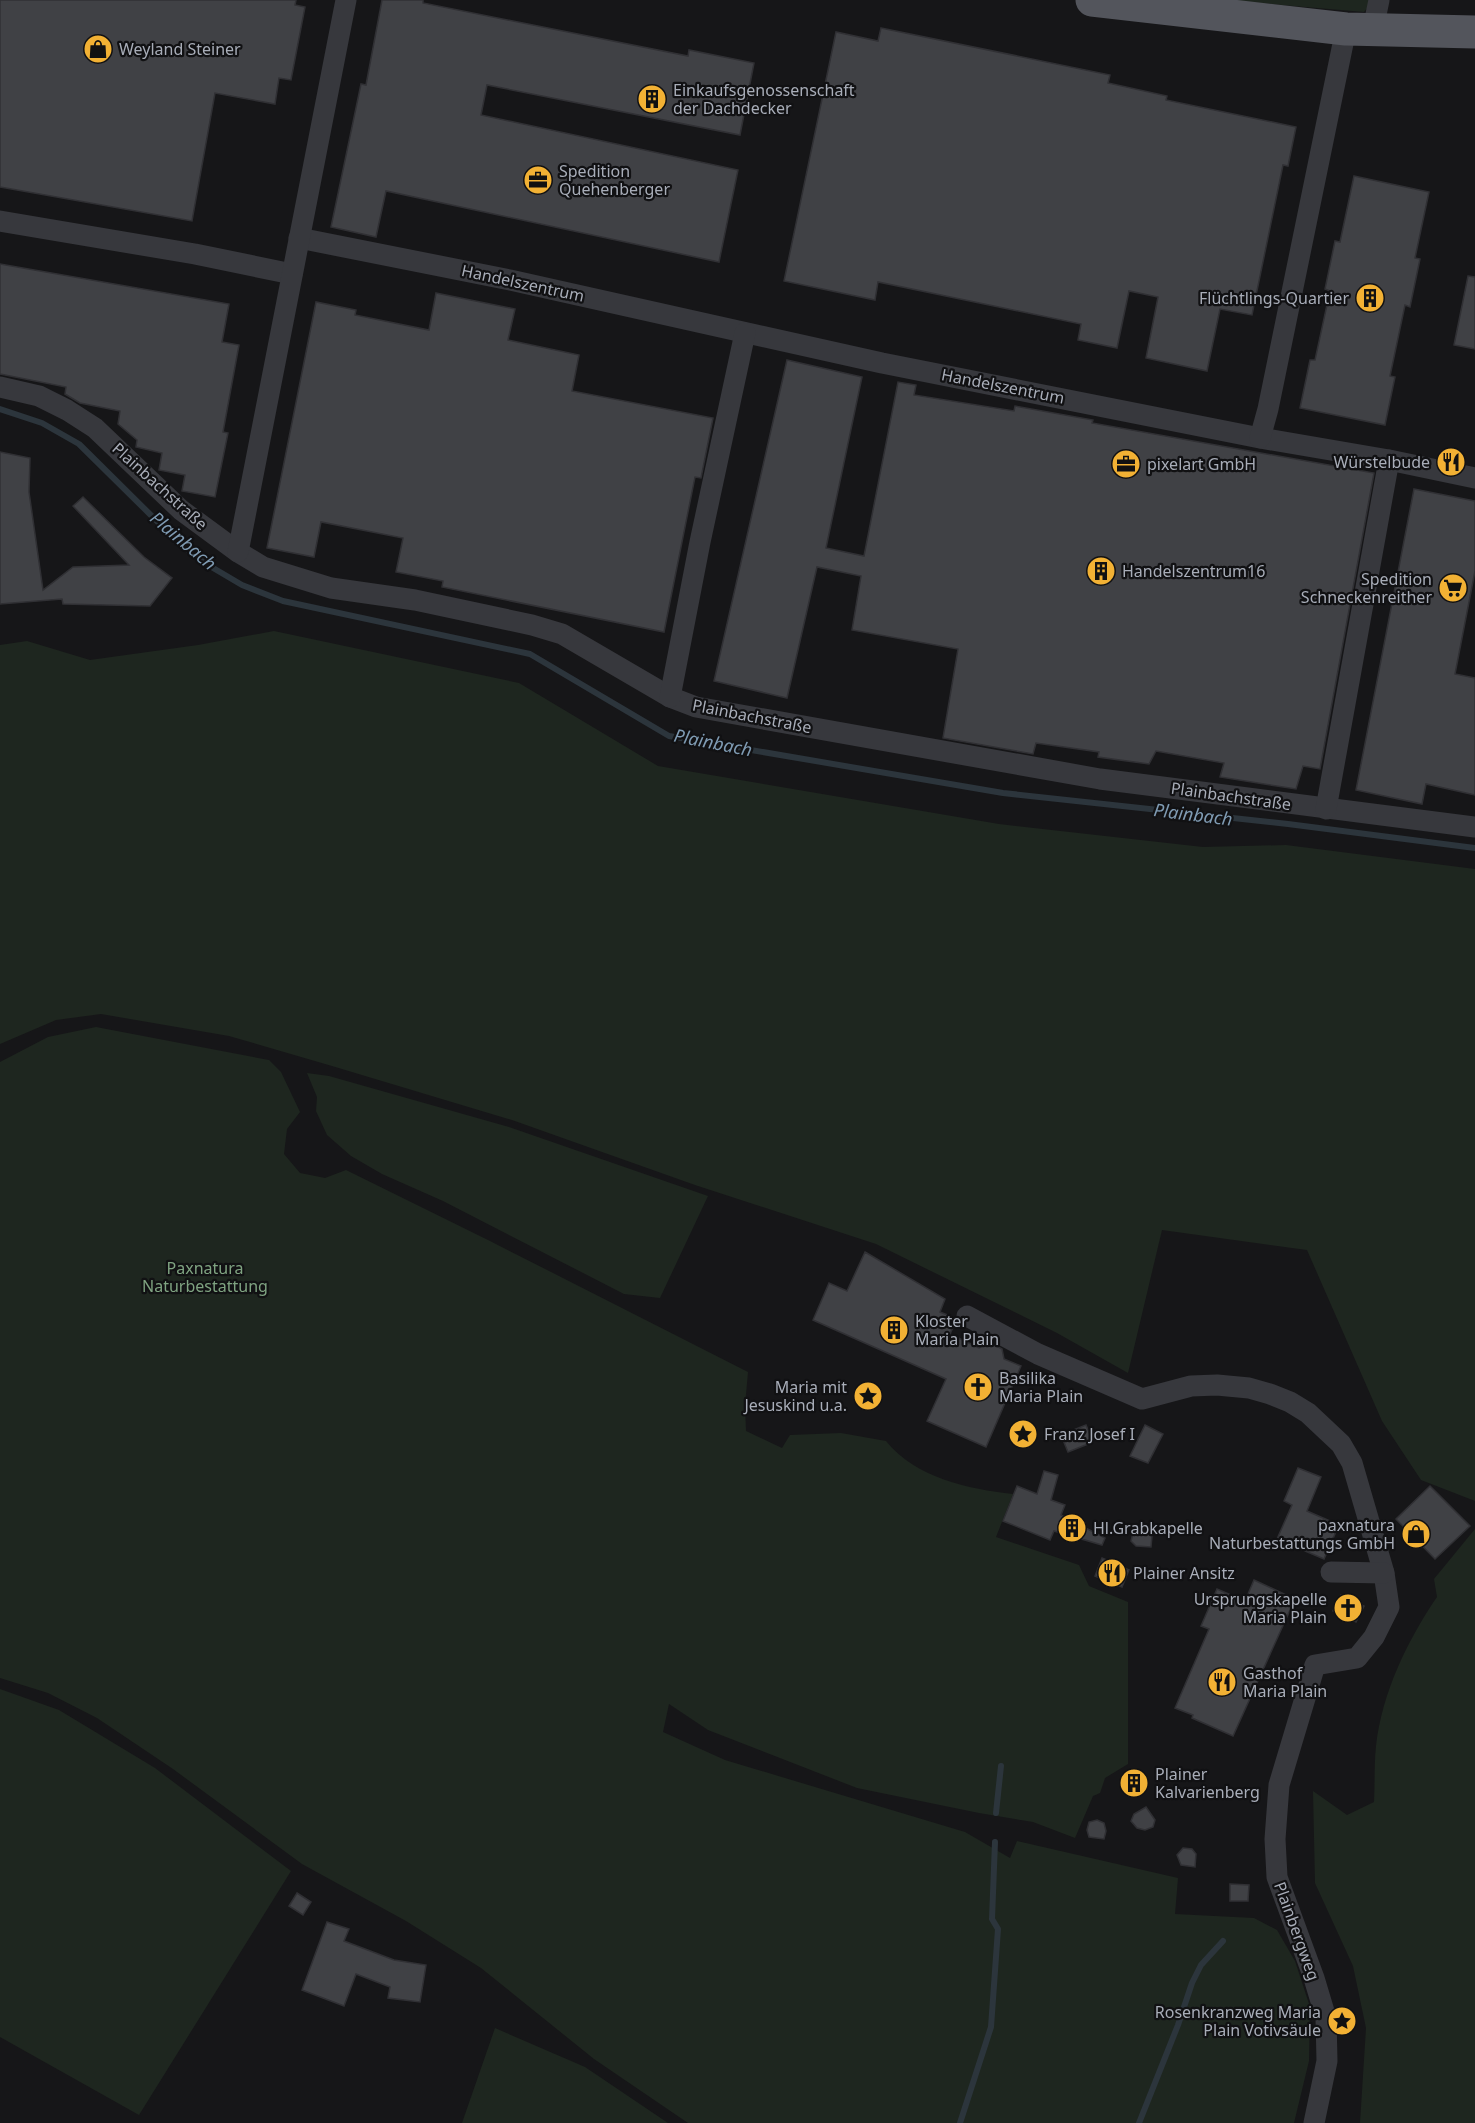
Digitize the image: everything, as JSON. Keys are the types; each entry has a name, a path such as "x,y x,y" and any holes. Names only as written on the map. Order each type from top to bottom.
{"main road":[{"path":"1092,0 1366,19 1475,32"}],"street":[{"path":"238,552 346,0"},
{"path":"1260,438 1366,19"},
{"path":"0,221 195,254 292,274"},
{"name":"Handelszentrum","path":"299,238 521,282 882,363 1475,478"},
{"path":"670,697 700,542 746,333"},
{"name":"Plainbachstraße","path":"0,387 39,396 95,428 181,510 238,552 263,567 331,588 416,600 562,634 670,697 696,707 1100,779 1475,827"},
{"path":"1326,809 1389,460"},
{"name":"Plainbergweg","path":"967,1316 1038,1354 1142,1399 1191,1386 1217,1385 1259,1391 1290,1402 1330,1432 1352,1462 1384,1572 1389,1607 1374,1637 1357,1658 1315,1665 1280,1785 1275,1839 1277,1877 1326,2018 1327,2061 1314,2123"},
{"path":"1331,1572 1384,1572"}],"green space":[{"path":"1225,0 1373,0 1364,12"},
{"path":"274,631 519,683 658,766 999,824 1203,847 1286,845 1475,869 1475,1501 1421,1480 1382,1421 1307,1250 1162,1230 1128,1373 1057,1333 876,1244 695,1185 512,1120 332,1066 229,1036 101,1014 56,1020 0,1044 0,645 27,641 90,660 198,645"},
{"name":"Paxnatura Naturbestattung","path":"96,1027 269,1060 281,1072 300,1112 287,1129 284,1154 300,1173 325,1178 346,1170 748,1372 745,1405 746,1431 782,1448 790,1435 841,1433 886,1441 912,1464 944,1480 978,1489 1013,1494 996,1537 1079,1565 1089,1586 1128,1602 1128,1764 1105,1778 1100,1793 1093,1796 1075,1838 1033,1822 857,1788 708,1730 669,1704 663,1732 725,1760 965,1832 1010,1858 1017,1841 1178,1878 1175,1914 1254,1918 1277,1930 1295,1961 1310,2007 1309,2061 1294,2123 688,2123 594,2059 481,1968 406,1921 302,1864 173,1769 97,1718 48,1693 0,1678 0,1062 48,1037"},
{"path":"307,1073 329,1076 509,1127 708,1196 660,1298 624,1294 443,1201 382,1174 351,1156 327,1135 316,1111 317,1097"},
{"path":"1475,1529 1475,2123 1360,2123 1366,2028 1353,1966 1315,1883 1313,1791 1347,1815 1374,1802 1376,1746 1390,1687 1406,1650 1437,1597 1434,1579"},
{"path":"0,1689 59,1710 155,1768 291,1871 139,2115 0,2037"},
{"path":"495,2028 585,2067 668,2123 462,2123"}],"building":[{"path":"0,0 296,0 295,5 305,7 291,80 279,78 275,104 215,93 192,221 0,187"},
{"path":"382,0 423,0 423,3 688,56 689,50 754,63 740,135 487,85 481,115 738,170 719,262 386,191 376,237 331,227 361,84 366,85"},
{"path":"881,28 1110,75 1108,83 1167,96 1166,100 1296,127 1288,166 1283,165 1252,315 1220,309 1207,371 1146,358 1158,297 1129,291 1117,348 1078,340 1081,324 878,282 875,300 784,281 836,32 878,41"},
{"name":"Flüchtlings-Quartier","path":"1354,176 1429,192 1415,258 1420,259 1410,307 1405,305 1390,376 1395,377 1385,425 1300,408 1310,360 1315,360 1330,291 1325,289 1335,241 1340,242"},
{"path":"0,264 229,304 222,342 239,345 223,432 228,433 215,497 182,491 185,475 159,470 162,453 136,447 137,440 118,424 120,411 80,403 65,394 66,387 0,374"},
{"path":"1468,276 1475,277 1475,349 1454,345"},
{"path":"436,293 515,309 508,340 579,355 572,391 713,418 701,478 695,477 664,632 442,587 443,581 396,572 403,538 321,522 314,557 267,548 316,302 356,310 355,315 429,330"},
{"name":"Handelszentrum16","path":"787,360 862,377 826,548 864,556 898,382 916,385 914,395 1014,411 1015,406 1093,420 1092,423 1374,473 1320,769 1303,766 1296,789 1220,777 1224,763 1156,751 1149,764 1098,757 1099,752 1036,743 1033,754 943,738 958,649 852,630 861,576 817,567 787,698 714,681"},
{"path":"0,452 30,458 29,492 43,590 73,567 129,565 73,506 83,497 144,557 172,578 150,606 63,604 62,599 0,604"},
{"path":"1414,489 1475,501 1475,571 1455,674 1475,678 1475,795 1426,784 1422,804 1356,790"},
{"path":"865,1252 945,1299 940,1312 955,1318 956,1321 950,1334 979,1348 991,1343 1002,1349 1004,1359 1021,1366 986,1447 927,1421 946,1379 813,1320 829,1283 847,1291"},
{"path":"1086,1425 1093,1442 1068,1452 1061,1435"},
{"path":"1145,1425 1163,1434 1148,1463 1130,1456"},
{"path":"1298,1468 1321,1477 1307,1511 1339,1525 1324,1559 1277,1539 1292,1505 1284,1501"},
{"path":"1044,1471 1058,1475 1051,1500 1065,1505 1061,1515 1105,1538 1102,1545 1054,1531 1050,1540 1003,1521 1017,1486 1037,1494"},
{"path":"1430,1486 1470,1526 1435,1559 1396,1519"},
{"path":"1139,1530 1147,1531 1152,1536 1151,1547 1136,1546 1131,1541 1133,1533"},
{"name":"Plainer Ansitz","path":"1102,1558 1129,1570 1122,1587 1095,1576"},
{"name":"Gasthof Maria Plain","path":"1254,1580 1295,1599 1233,1736 1175,1708 1209,1629 1201,1626 1217,1589 1245,1601"},
{"name":"Ursprungskapelle Maria Plain","path":"1341,1595 1364,1606 1356,1622 1333,1611"},
{"path":"1146,1807 1155,1820 1153,1827 1145,1830 1137,1828 1131,1821 1134,1814"},
{"path":"1097,1820 1104,1823 1106,1831 1104,1839 1089,1837 1087,1830 1089,1822"},
{"path":"1183,1848 1192,1849 1196,1854 1195,1867 1181,1865 1177,1855"},
{"path":"1230,1884 1249,1885 1248,1901 1230,1901"},
{"path":"297,1893 311,1902 303,1915 289,1906"},
{"path":"327,1922 349,1929 344,1941 394,1960 426,1965 420,2002 388,1998 390,1987 356,1974 344,2006 302,1990"}],"waterway":[{"name":"Plainbach","path":"0,409 42,423 79,444 176,540 203,562 242,585 283,601 530,654 669,736 1003,793 1288,824 1475,848"},
{"path":"996,1813 1001,1766"},
{"path":"960,2123 991,2027 998,1929 992,1919 995,1842"},
{"path":"1139,2123 1192,1983 1201,1965 1223,1941"}],"place":[{"name":"Weyland Steiner","path":"98,49"},
{"name":"Einkaufsgenossenschaft der Dachdecker","path":"652,99"},
{"name":"Spedition Quehenberger","path":"538,180"},
{"name":"Flüchtlings-Quartier","path":"1370,298"},
{"name":"Würstelbude","path":"1451,462"},
{"name":"pixelart GmbH","path":"1126,464"},
{"name":"Handelszentrum16","path":"1101,571"},
{"name":"Spedition Schneckenreither","path":"1453,588"},
{"name":"Kloster Maria Plain","path":"894,1330"},
{"name":"Basilika Maria Plain","path":"978,1387"},
{"name":"Maria mit Jesuskind u.a.","path":"868,1396"},
{"name":"Franz Josef I","path":"1023,1434"},
{"name":"Hl.Grabkapelle","path":"1072,1528"},
{"name":"paxnatura Naturbestattungs GmbH","path":"1416,1534"},
{"name":"Plainer Ansitz","path":"1112,1573"},
{"name":"Ursprungskapelle Maria Plain","path":"1348,1608"},
{"name":"Gasthof Maria Plain","path":"1222,1682"},
{"name":"Plainer Kalvarienberg","path":"1134,1783"},
{"name":"Rosenkranzweg Maria Plain Votivsäule","path":"1342,2021"}]}
